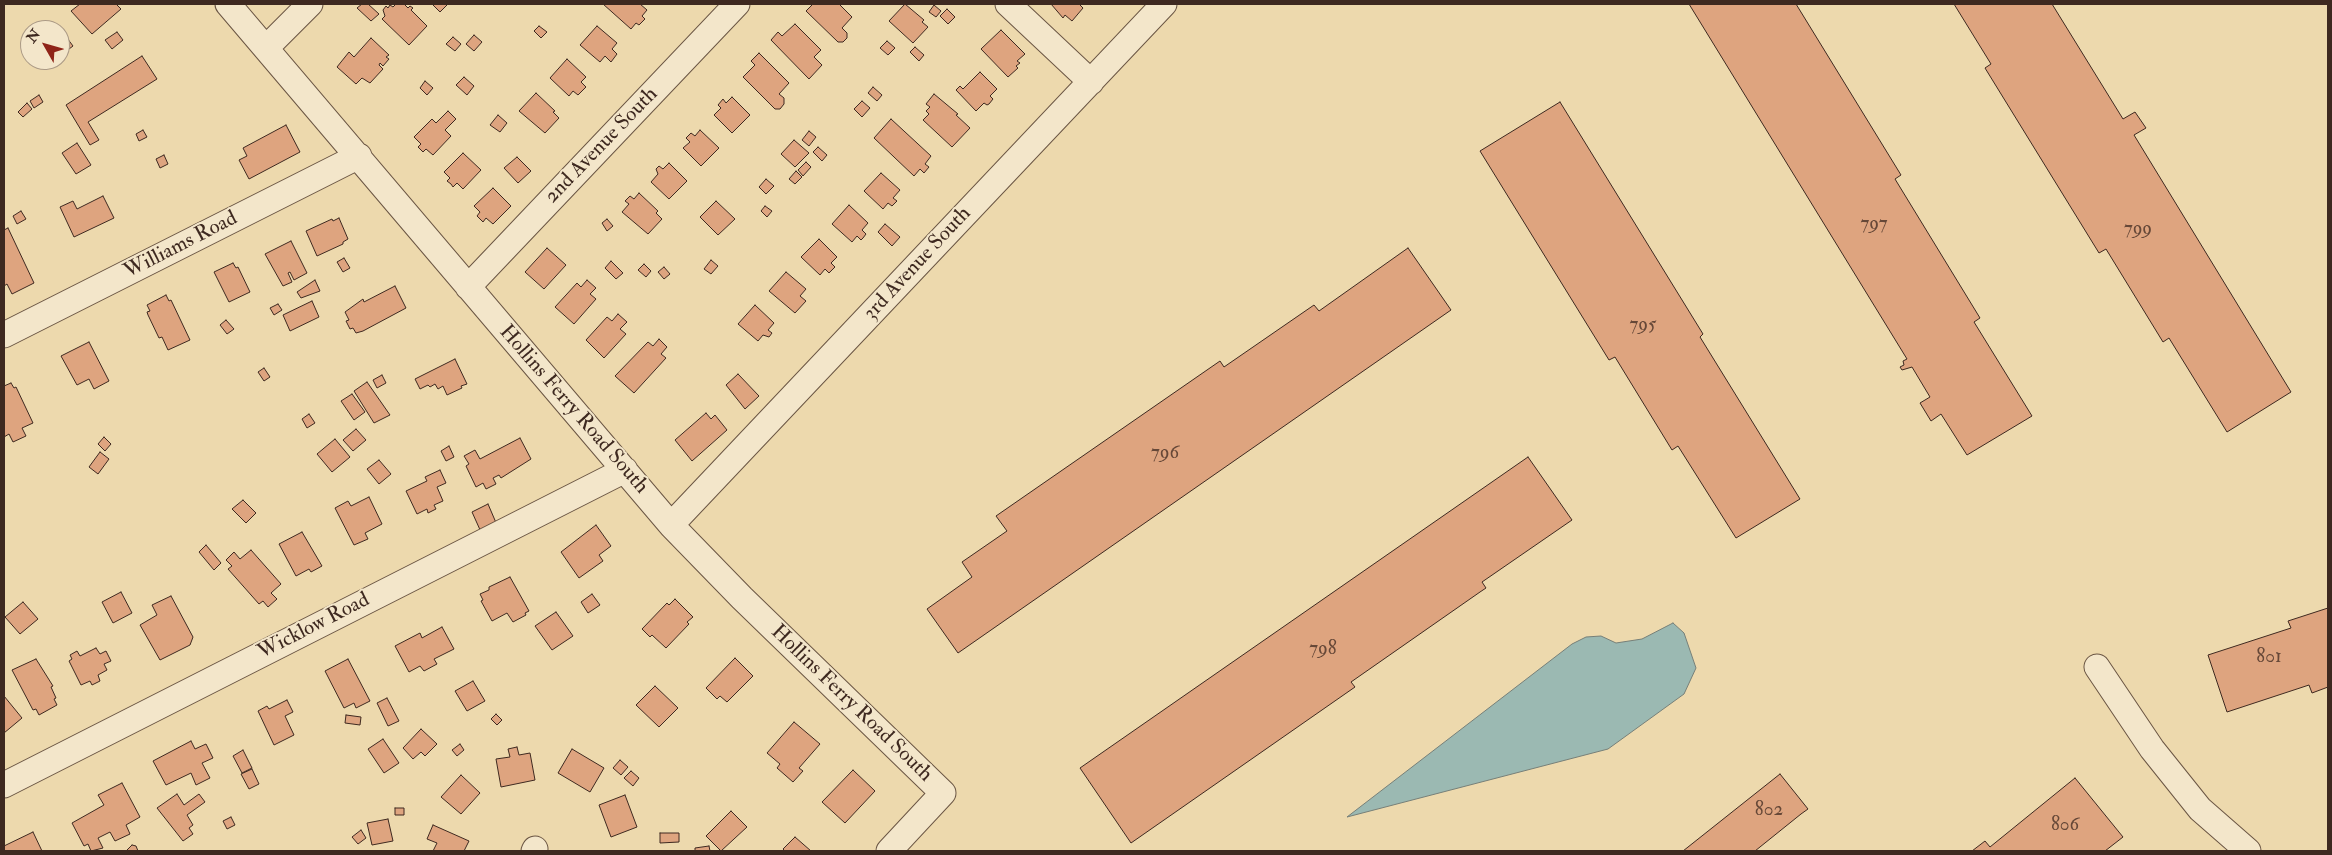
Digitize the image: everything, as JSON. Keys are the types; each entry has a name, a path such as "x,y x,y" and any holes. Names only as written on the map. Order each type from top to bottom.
{"street":[{"name":"Hollins Ferry Road South","path":"228,4 267,47 671,525 742,598 943,793 889,851"},
{"path":"267,47 310,4"},
{"name":"2nd Avenue South","path":"468,287 737,4"},
{"path":"1008,4 1090,82"},
{"name":"3rd Avenue South","path":"671,525 1164,4"},
{"name":"Williams Road","path":"4,335 358,156"},
{"name":"Wicklow Road","path":"4,785 625,470"},
{"path":"2097,667 2152,749 2200,809 2248,851"}],"water":[{"path":"1673,623 1684,633 1696,668 1684,694 1608,749 1347,817 1572,644 1586,637 1601,636 1616,643 1642,639"}],"building":[{"path":"80,4 116,4 121,9 92,34 71,11"},
{"path":"362,4 368,4 379,14 371,21 357,8"},
{"path":"396,4 404,4 408,8 410,6 413,8 411,10 427,26 409,45 382,19 385,16 383,10 386,6 388,8 390,5 393,7"},
{"path":"432,4 448,4 440,12"},
{"path":"603,4 640,4 647,10 642,16 645,19 639,25 636,23 631,29"},
{"path":"813,4 839,4 852,17 842,28 847,33 847,38 843,42 838,42 806,11"},
{"path":"905,4 924,20 922,22 928,27 913,43 889,21"},
{"path":"1051,4 1079,4 1083,8 1072,21 1065,15 1063,18"},
{"path":"1689,4 1796,4 1901,175 1895,179 1980,318 1974,322 2032,416 1967,455 1941,414 1931,421 1920,403 1930,397 1912,367 1902,370 1900,367 1904,365 1903,361 1907,359"},
{"path":"1954,4 2052,4 2123,119 2135,112 2146,128 2134,135 2291,392 2227,432 2169,338 2163,342 2106,249 2099,253 1985,68 1991,64"},
{"path":"934,5 941,11 936,17 929,12"},
{"path":"947,9 955,17 948,24 940,16"},
{"path":"795,24 821,50 814,57 822,65 809,79 771,40 778,32 782,36"},
{"path":"539,26 547,32 541,38 534,31"},
{"path":"597,26 617,43 612,49 617,54 611,62 605,56 600,62 580,45"},
{"path":"1001,30 1025,54 1017,61 1020,63 1016,66 1018,68 1008,77 981,49"},
{"path":"117,32 123,40 112,49 105,40"},
{"path":"474,35 482,42 474,51 466,44"},
{"path":"453,37 461,44 455,51 446,44"},
{"path":"371,38 389,55 386,57 389,59 383,66 380,63 379,65 383,69 370,83 362,78 356,84 337,67 349,52 354,57"},
{"path":"887,41 895,48 888,55 880,48"},
{"path":"915,47 924,55 919,61 910,52"},
{"path":"759,53 789,83 779,94 784,98 784,104 780,109 775,109 743,77 755,65 751,61"},
{"path":"142,56 157,79 88,122 99,140 90,145 66,105"},
{"path":"567,59 586,77 581,82 586,87 578,95 573,91 569,96 550,78"},
{"path":"980,72 997,89 990,96 993,99 989,104 984,103 976,111 956,90 960,86 963,89"},
{"path":"464,77 474,86 467,95 456,85"},
{"path":"425,81 433,88 427,95 420,88"},
{"path":"873,87 882,95 877,101 868,93"},
{"path":"536,93 555,111 553,112 559,118 545,133 519,111"},
{"path":"934,94 958,114 956,115 970,128 952,147 923,120 929,114 926,111 930,107 926,104"},
{"path":"39,95 43,102 34,108 30,101"},
{"path":"732,97 750,115 732,133 714,115 721,108 718,105 723,99 726,103"},
{"path":"862,101 870,108 862,117 854,109"},
{"path":"1560,102 1703,334 1700,337 1800,499 1736,538 1678,446 1672,450 1615,357 1609,360 1480,151"},
{"path":"27,103 32,109 23,117 18,112"},
{"path":"448,111 456,119 445,130 451,136 433,155 426,149 423,152 418,147 421,144 414,137 432,119 436,123"},
{"path":"498,115 507,123 500,132 490,125"},
{"path":"891,119 931,156 925,164 929,167 924,173 920,169 914,176 874,138"},
{"path":"286,125 300,152 249,179 239,160 247,156 243,148"},
{"path":"143,130 147,137 139,141 136,134"},
{"path":"700,130 719,148 701,166 683,148 690,142 686,138 691,133 695,136"},
{"path":"809,131 816,137 809,146 802,140"},
{"path":"794,140 809,153 795,167 781,154"},
{"path":"77,143 91,165 76,174 62,153"},
{"path":"818,147 827,155 822,161 813,152"},
{"path":"463,153 481,170 463,189 457,183 453,187 447,181 450,178 444,172"},
{"path":"164,155 168,164 160,168 156,159"},
{"path":"517,157 531,171 518,183 504,168"},
{"path":"806,162 811,167 803,176 798,170"},
{"path":"669,163 687,181 669,199 651,182 658,174 656,169 659,166 663,169"},
{"path":"796,171 802,177 795,184 789,179"},
{"path":"881,173 900,190 893,198 897,201 892,206 888,203 883,209 864,191"},
{"path":"766,179 774,186 766,194 759,187"},
{"path":"493,188 511,206 493,224 486,218 483,222 477,216 480,212 474,206"},
{"path":"639,193 658,211 656,213 662,219 648,234 622,212 629,204 625,201 630,196 634,199"},
{"path":"103,196 114,218 74,237 60,207 73,201 77,209"},
{"path":"716,201 735,219 718,235 700,217"},
{"path":"849,205 868,223 862,230 866,234 863,238 861,240 857,236 852,242 832,224"},
{"path":"765,206 772,211 767,217 761,211"},
{"path":"21,211 26,219 17,224 13,216"},
{"path":"339,218 348,239 343,244 317,256 306,231 332,219 333,221"},
{"path":"607,219 613,226 607,231 602,223"},
{"path":"885,224 900,237 892,246 878,232"},
{"path":"8,228 34,283 12,294 7,284 4,286 4,230"},
{"path":"819,239 837,257 831,263 835,267 829,273 825,269 820,275 801,257"},
{"path":"291,241 307,273 294,280 290,272 288,273 292,282 283,286 265,254"},
{"path":"547,248 566,265 544,289 525,272"},
{"path":"1408,248 1451,310 958,653 927,609 972,577 962,562 1007,531 996,516 1220,361 1224,367 1314,305 1319,311"},
{"path":"344,258 350,268 343,272 337,262"},
{"path":"711,260 718,266 711,274 704,269"},
{"path":"611,261 623,273 616,279 605,268"},
{"path":"233,263 236,268 238,267 250,292 229,302 214,272"},
{"path":"644,264 651,271 646,277 638,270"},
{"path":"664,267 670,274 664,279 658,272"},
{"path":"786,272 806,289 800,296 806,301 795,313 769,291"},
{"path":"315,280 320,291 301,298 297,292"},
{"path":"587,280 596,288 590,294 596,299 574,324 555,307 577,283 581,287"},
{"path":"395,286 406,308 363,331 356,333 353,328 350,329 346,321 349,320 345,312 363,299 364,302"},
{"path":"166,295 169,301 171,300 190,340 168,350 162,337 159,338 147,312 150,311 147,305"},
{"path":"312,301 319,317 290,331 283,315"},
{"path":"278,304 282,310 274,315 270,308"},
{"path":"755,305 774,323 768,330 772,333 769,337 763,335 758,341 738,324"},
{"path":"618,314 627,322 620,329 626,334 604,358 586,340 607,317 612,321"},
{"path":"226,320 234,329 227,334 220,325"},
{"path":"659,339 667,347 661,354 666,358 634,393 615,376 648,342 653,346"},
{"path":"89,342 109,381 94,389 89,379 77,385 61,356"},
{"path":"455,359 467,384 447,395 443,386 438,389 435,384 420,389 415,379"},
{"path":"264,368 270,377 264,381 258,372"},
{"path":"738,374 759,396 745,409 726,385"},
{"path":"382,375 386,383 377,388 373,380"},
{"path":"367,382 390,415 374,423 354,391"},
{"path":"11,383 14,388 16,387 33,423 22,428 26,436 13,442 9,434 4,437 4,386"},
{"path":"352,394 365,412 354,420 341,401"},
{"path":"706,413 711,419 715,415 727,430 692,461 675,440"},
{"path":"309,414 315,423 307,428 302,419"},
{"path":"356,429 366,440 353,451 343,440"},
{"path":"104,437 111,444 105,451 98,444"},
{"path":"520,438 531,459 501,478 499,475 493,478 496,484 486,489 483,483 476,487 466,466 469,464 464,456 475,450 480,459"},
{"path":"335,439 350,457 332,472 317,454"},
{"path":"449,446 454,457 446,461 441,451"},
{"path":"100,452 109,459 98,474 89,467"},
{"path":"1528,457 1572,520 1482,582 1486,588 1351,682 1355,687 1131,843 1080,768"},
{"path":"379,460 391,474 379,484 367,469"},
{"path":"440,470 446,483 437,487 443,501 434,505 436,509 428,513 427,509 417,514 406,491 427,481 425,477"},
{"path":"369,497 382,524 365,533 368,539 354,545 335,508 348,501 351,506"},
{"path":"243,500 256,513 246,523 232,509"},
{"path":"488,504 497,525 481,532 472,512"},
{"path":"596,525 611,546 599,555 603,561 579,578 561,552"},
{"path":"302,532 322,566 311,572 309,569 296,576 279,544"},
{"path":"206,545 221,563 214,570 199,552"},
{"path":"251,550 281,584 271,593 277,599 268,607 263,601 259,604 228,569 232,566 226,560 234,552 240,559"},
{"path":"510,577 529,611 525,613 526,615 513,622 507,613 492,621 481,601 483,600 480,594 489,590 489,587"},
{"path":"121,592 132,613 113,623 102,602"},
{"path":"592,594 600,605 588,613 581,602"},
{"path":"171,596 193,637 190,645 160,660 140,625 157,615 152,605"},
{"path":"675,599 693,617 687,622 689,624 666,648 652,635 650,637 642,629 667,603 669,605"},
{"path":"23,602 38,619 20,634 5,617"},
{"path":"2328,608 2328,687 2312,693 2309,685 2227,712 2208,655 2291,628 2288,621"},
{"path":"556,612 573,636 552,650 535,626"},
{"path":"442,627 454,649 434,659 437,664 424,671 420,666 409,672 395,646 420,633 422,638"},
{"path":"96,648 100,654 106,651 111,661 104,664 107,670 98,675 100,681 92,685 90,681 81,685 69,661 72,659 70,655 77,651 80,656"},
{"path":"735,658 753,676 727,702 720,696 717,699 706,688"},
{"path":"36,659 53,686 51,687 57,705 39,715 36,709 33,710 12,670"},
{"path":"348,659 370,701 356,708 354,703 344,708 325,671"},
{"path":"473,681 485,701 467,711 455,691"},
{"path":"655,686 678,708 659,727 636,705"},
{"path":"4,696 22,718 4,733"},
{"path":"387,698 399,721 388,726 377,703"},
{"path":"287,700 293,712 285,716 294,735 274,745 258,711 267,706 269,709"},
{"path":"496,714 502,720 497,725 491,719"},
{"path":"346,715 361,717 360,725 345,723"},
{"path":"794,722 820,744 799,768 803,771 793,782 777,768 780,764 767,753"},
{"path":"421,729 437,744 425,756 421,752 413,759 403,748"},
{"path":"383,739 399,763 384,773 368,749"},
{"path":"191,741 195,749 206,744 213,758 202,763 210,778 196,785 191,773 166,785 153,761"},
{"path":"460,744 464,750 457,756 452,750"},
{"path":"517,747 519,755 530,753 535,780 501,787 496,759 510,757 508,749"},
{"path":"572,749 604,768 590,792 558,773"},
{"path":"243,750 252,768 242,773 233,756"},
{"path":"620,760 628,767 621,775 613,768"},
{"path":"252,769 259,784 249,789 241,774"},
{"path":"853,770 875,791 845,823 822,802"},
{"path":"631,771 639,778 633,786 624,778"},
{"path":"1780,774 1808,809 1755,851 1683,851"},
{"path":"461,775 480,793 461,814 441,797"},
{"path":"2075,778 2123,837 2105,851 1972,851 1985,841 1990,847"},
{"path":"122,783 140,817 126,825 130,834 115,841 110,832 98,838 103,848 91,851 88,844 84,846 72,823 104,805 98,795"},
{"path":"177,794 184,805 199,794 205,802 187,815 193,825 189,828 193,834 183,841 157,808"},
{"path":"625,795 637,827 611,837 599,805"},
{"path":"395,808 404,808 404,815 395,815"},
{"path":"731,811 747,827 721,851 706,836"},
{"path":"231,817 235,825 227,829 223,821"},
{"path":"388,819 393,841 372,845 367,823"},
{"path":"433,825 469,841 464,851 433,851 437,843 427,839"},
{"path":"361,830 366,838 358,844 352,837"},
{"path":"33,832 42,851 4,851 4,846"},
{"path":"660,833 679,833 679,842 660,843"},
{"path":"795,837 811,851 785,851 783,849"},
{"path":"132,845 136,846 138,851 126,851"},
{"path":"709,846 710,851 695,851 695,848"}]}
